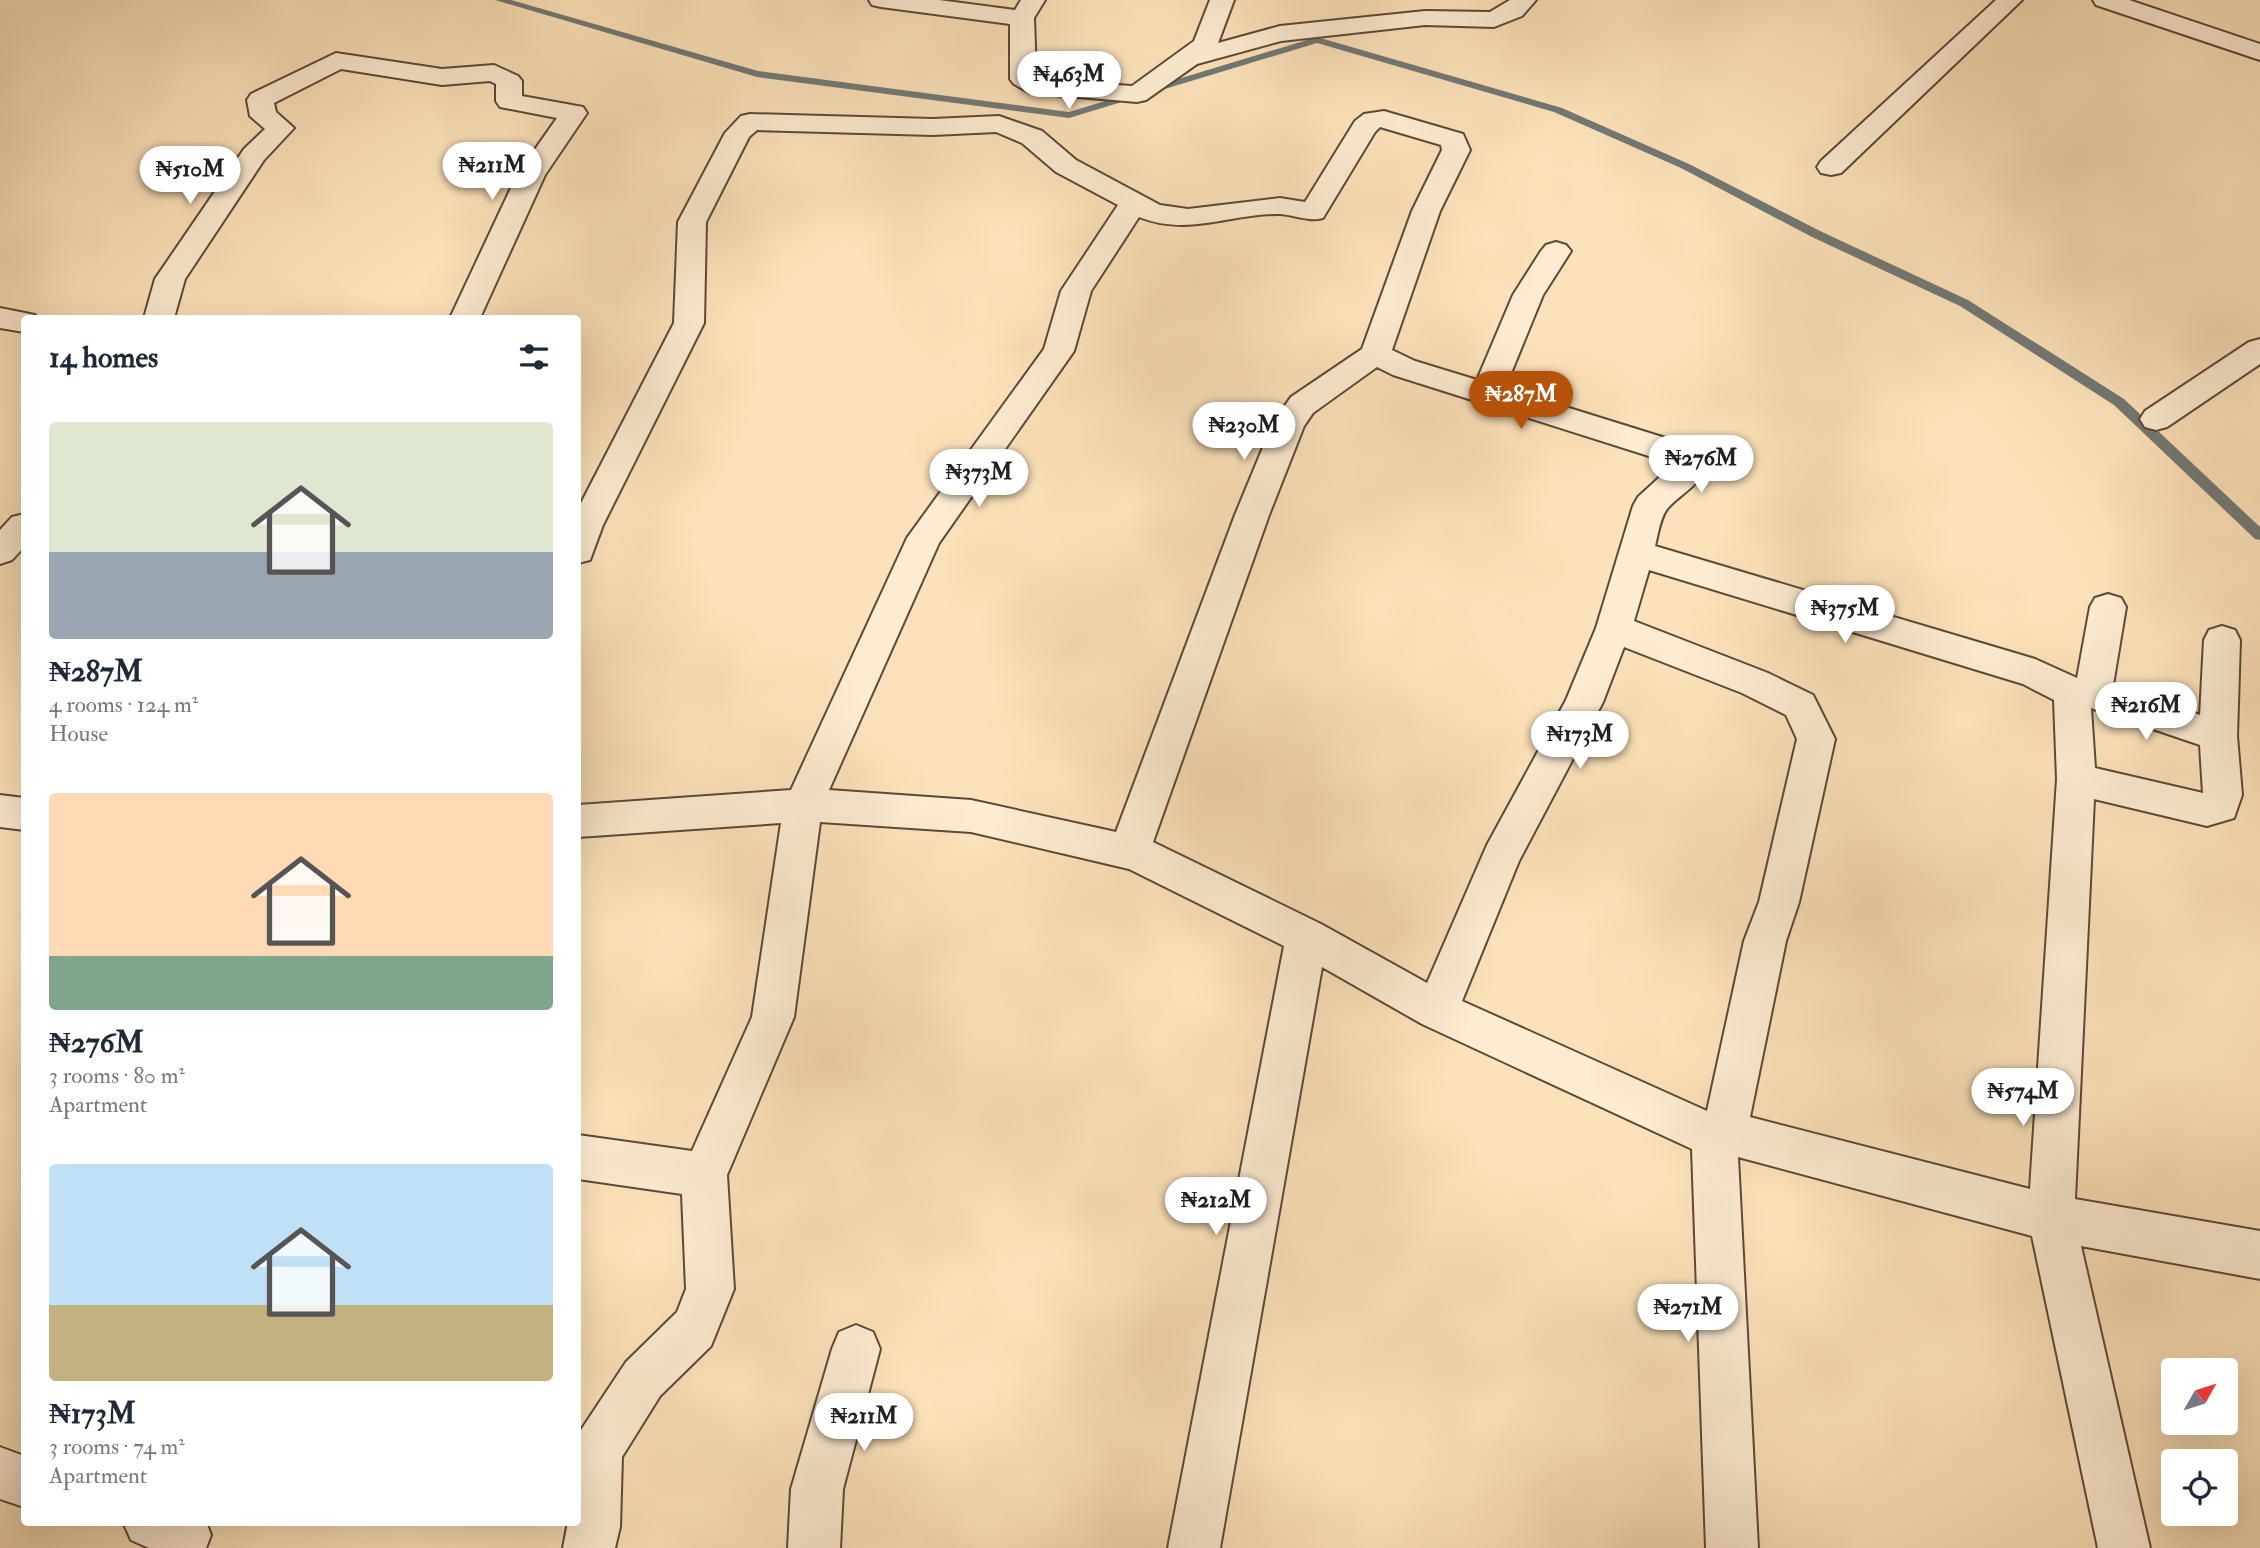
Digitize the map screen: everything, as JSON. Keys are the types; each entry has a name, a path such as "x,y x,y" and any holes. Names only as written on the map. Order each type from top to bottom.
{"street":[{"path":"881,0 1027,9 1023,79 1039,87 1138,94 1205,44 1222,0"},
{"path":"1188,59 1280,34 1425,18 1493,20 1513,11 1524,0"},
{"path":"1831,167 2010,0"},
{"path":"2105,0 2260,52"},
{"path":"160,315 170,279 254,155 281,128 263,116 260,100 324,71 336,61 442,77 494,73 509,81 509,101 574,113 531,175 466,315"},
{"path":"581,541 586,525 689,323 692,222 738,133 750,122 933,127 999,124 1032,137 1066,166 1152,212 1188,218 1280,206 1312,212 1364,127 1373,120 1384,119 1453,139 1455,150 1426,211 1375,354 1302,405 1289,423 1252,515 1129,852"},
{"path":"589,1548 594,1527 597,1451 643,1379 694,1329 710,1289 704,1175 773,1017 803,804 925,538 1059,351 1076,291 1134,203"},
{"path":"1487,393 1528,295 1556,251"},
{"path":"0,318 21,322"},
{"path":"2156,419 2260,349"},
{"path":"1375,354 1404,368 1692,458 1692,466 1650,506 1614,628 1584,702 1501,857 1437,1010"},
{"path":"0,551 21,529"},
{"path":"1636,554 2035,673 2082,692 2218,736"},
{"path":"2108,607 2082,692 2051,1218 2124,1548"},
{"path":"1614,628 1755,683 1800,705 1816,739 1779,902 1765,941 1720,1135 1732,1548"},
{"path":"2076,779 2207,810 2220,807 2223,795 2218,736 2222,640"},
{"path":"581,821 803,804 971,816 1129,852 1147,857 1306,937 1437,1010 1720,1135 2051,1218 2260,1255"},
{"path":"0,811 21,814"},
{"path":"1194,1548 1306,937"},
{"path":"581,1157 704,1175"},
{"path":"814,1548 817,1489 856,1349"},
{"path":"0,1473 21,1480"}],"waterway":[{"path":"500,0 757,74 1069,115 1317,40 1558,110 1685,166 1816,234 1964,303 2119,402 2260,535"}]}
